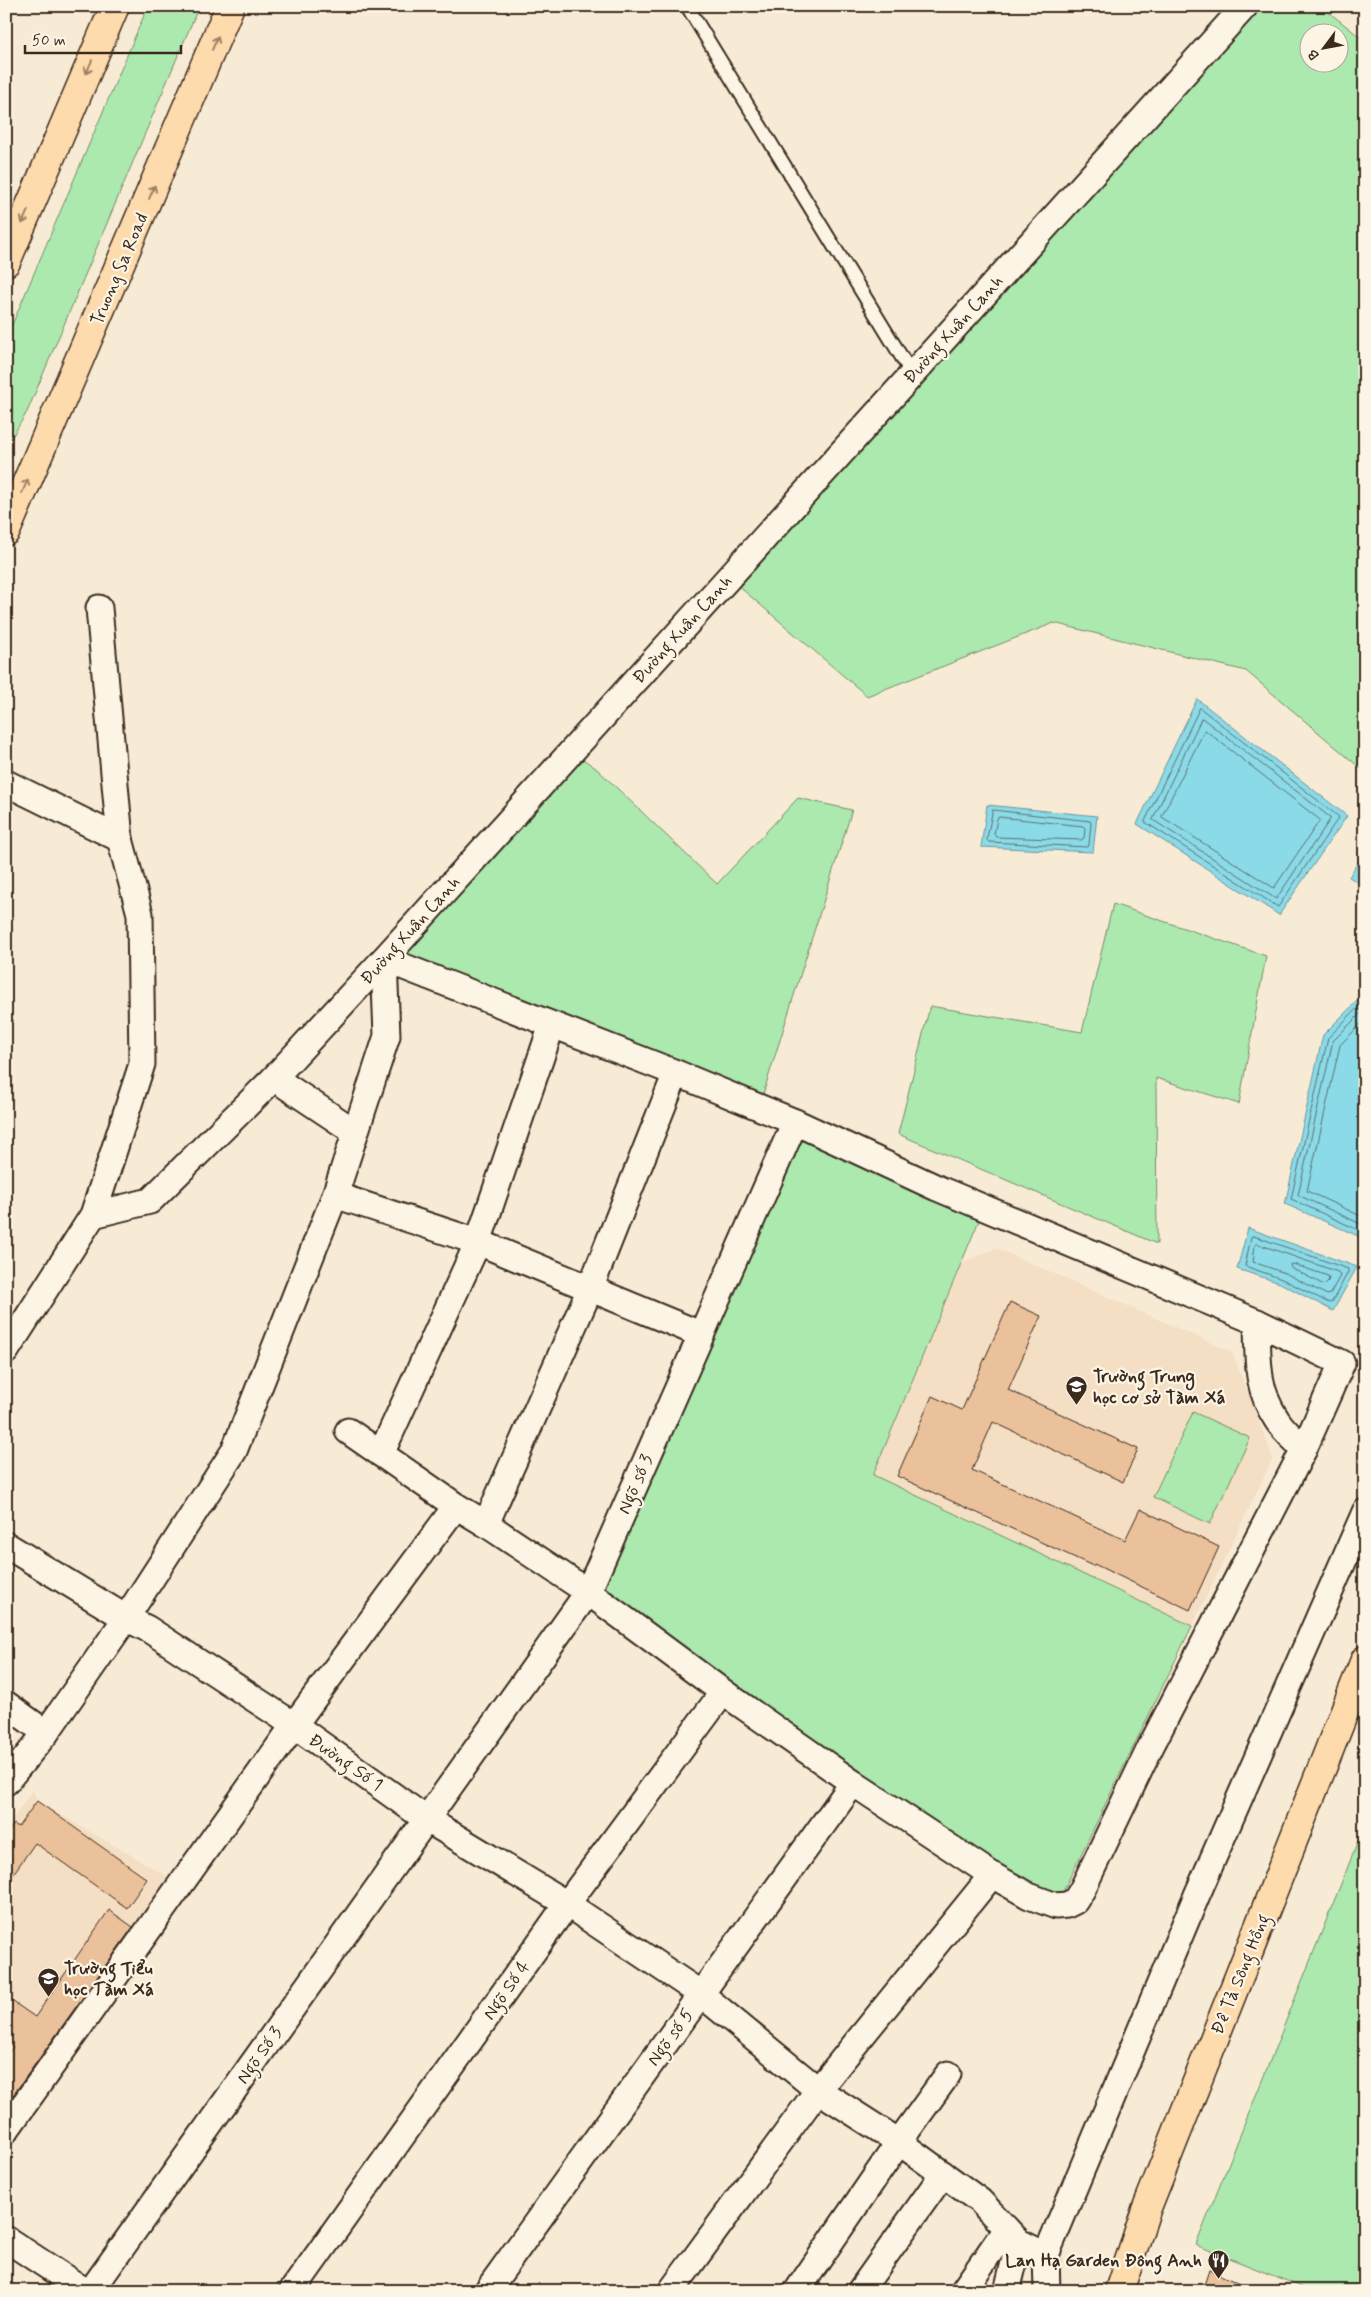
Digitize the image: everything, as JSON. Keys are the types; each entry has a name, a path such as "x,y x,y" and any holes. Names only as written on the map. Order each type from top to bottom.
{"main road":[{"path":"6,262 115,6"},
{"name":"Truong Sa Road","path":"6,531 230,6"},
{"name":"Đê Tả Sông Hồng","path":"1119,2291 1146,2210 1365,1660"}],"street":[{"name":"Đường Xuân Canh","path":"93,1215 150,1200 274,1078 384,959 1244,6"},
{"path":"6,1351 93,1215 142,1064 140,914 120,839 99,608"},
{"path":"6,783 120,839"},
{"path":"6,1782 46,1733 126,1618 234,1451 335,1195 387,1036 384,959 676,1073 795,1122 937,1188 1257,1322 1342,1363 1304,1449 1207,1635 1075,1901 1067,1905 1056,1906 1029,1896 992,1874 853,1783 723,1692 588,1592 456,1506 348,1431"},
{"path":"381,1454 478,1242 552,1025"},
{"path":"486,1524 590,1289 676,1073"},
{"path":"274,1078 355,1132"},
{"name":"Ngõ số 3","path":"426,1819 588,1592 795,1122"},
{"path":"335,1195 478,1242 700,1334"},
{"path":"1257,1322 1258,1379 1267,1402 1278,1422 1304,1449"},
{"path":"6,2130 294,1725 456,1506"},
{"path":"1046,2291 1046,2255 1197,1895 1365,1512"},
{"name":"Đường Số 1","path":"6,1545 126,1618 148,1629 294,1725 426,1819 567,1904 701,1994 818,2090 899,2142 980,2201 1013,2236"},
{"name":"Ngõ Số 4","path":"292,2291 567,1904 723,1692"},
{"path":"6,1704 46,1733"},
{"name":"Ngõ số 5","path":"487,2291 853,1783"},
{"name":"Ngõ Số 3","path":"91,2291 426,1819"},
{"path":"672,2291 818,2090 992,1874"},
{"path":"798,2291 899,2142 948,2074"},
{"path":"860,2291 943,2174"},
{"path":"1013,2236 1046,2255"},
{"path":"963,2291 1013,2236"},
{"path":"1007,2291 1013,2236"},
{"path":"6,2239 85,2291"}],"lane":[{"path":"687,6 912,374"}],"shaded area":[{"name":"Trường Trung học cơ sở Tàm Xá","path":"996,1248 1232,1352 1273,1458 1192,1626 873,1475 963,1262"},
{"name":"Trường Tiểu học Tàm Xá","path":"33,1790 37,1801 174,1880 6,2114 6,1828"}],"green space":[{"path":"148,6 199,6 27,412 6,447 6,339"},
{"path":"1245,6 1321,6 1341,22 1298,22 1298,72 1348,72 1348,27 1365,41 1365,772 1246,671 1054,623 867,696 729,578"},
{"path":"572,751 597,769 717,884 798,798 852,810 759,1107 384,959"},
{"path":"1113,904 1266,956 1239,1104 1156,1078 1157,1244 898,1134 930,1006 1082,1032"},
{"path":"795,1122 980,1218 873,1475 1192,1626 1056,1906 588,1592"},
{"path":"1193,1412 1250,1438 1210,1524 1153,1497"},
{"path":"1365,1824 1365,2291 1312,2291 1196,2245"}],"water":[{"path":"1197,699 1347,816 1279,915 1137,824"},
{"path":"987,805 1097,816 1093,852 981,847"},
{"path":"1365,850 1365,887 1349,877"},
{"path":"1365,993 1365,1239 1285,1204 1323,1035"},
{"path":"1248,1228 1357,1267 1333,1311 1280,1283 1237,1269"}],"building":[{"path":"1010,1302 1041,1316 1008,1390 1138,1449 1123,1482 993,1422 972,1470 1125,1540 1140,1509 1219,1547 1190,1610 1094,1564 1093,1566 897,1476 932,1396 962,1410"},
{"path":"37,1801 147,1879 127,1908 35,1843 6,1884 6,1835 14,1824 18,1827"},
{"path":"109,1910 133,1927 6,2105 6,2056 13,2047 6,2042 6,1997 35,2017"},
{"name":"Lan Hạ Garden Đông Anh","path":"1209,2270 1256,2291 1202,2291"}],"place":[{"name":"Trường Trung học cơ sở Tàm Xá","path":"1077,1405"},
{"name":"Trường Tiểu học Tàm Xá","path":"48,1997"},
{"name":"Lan Hạ Garden Đông Anh","path":"1218,2279"}]}
